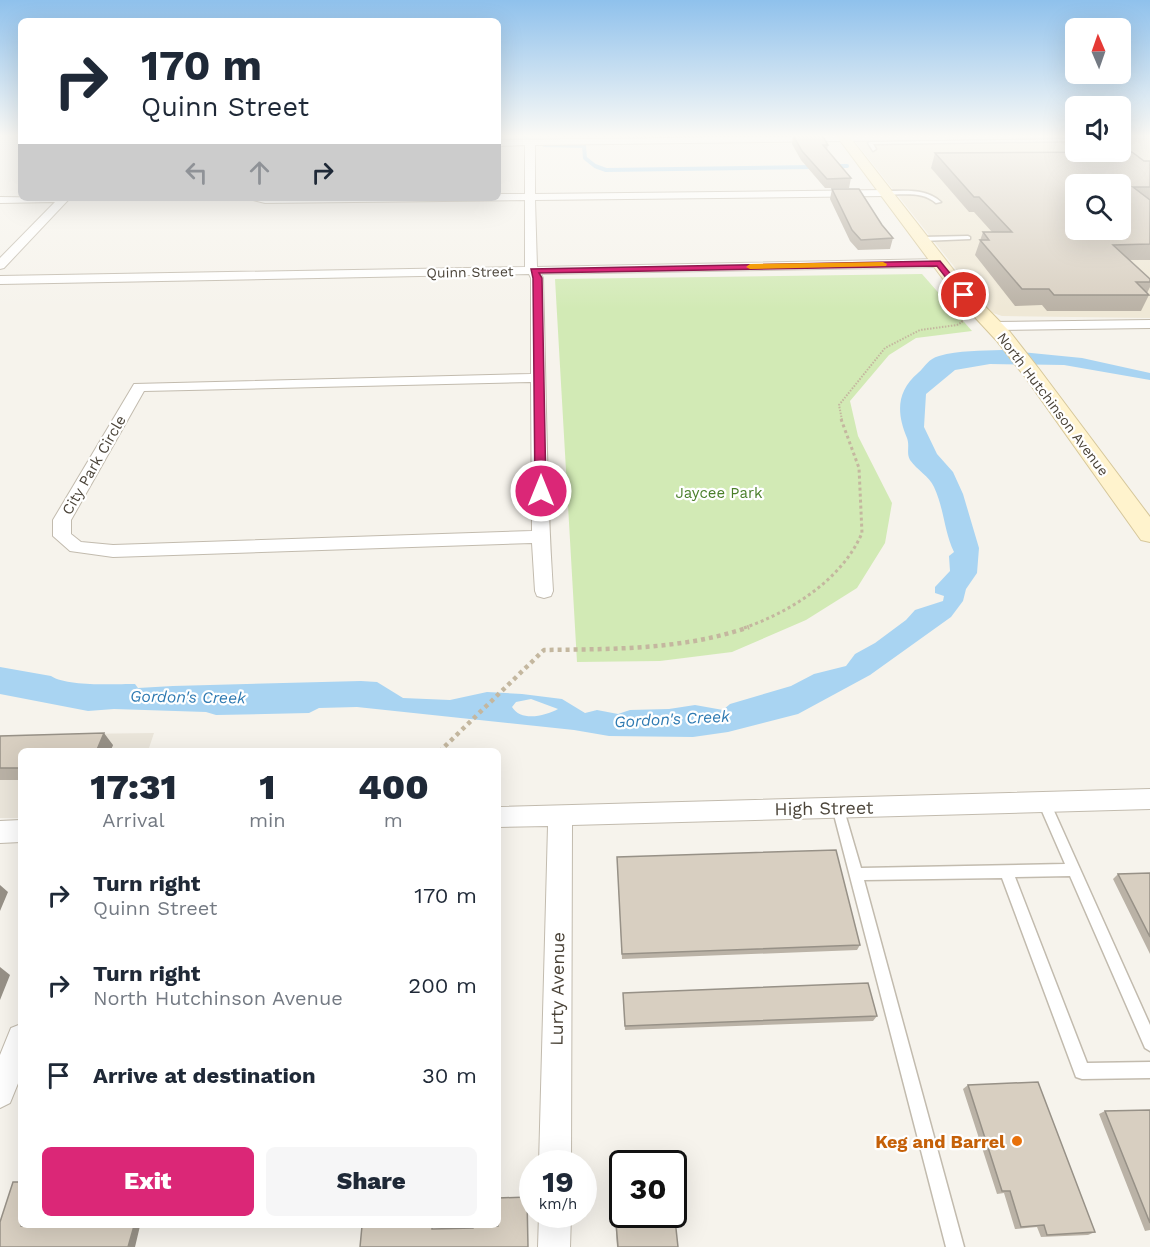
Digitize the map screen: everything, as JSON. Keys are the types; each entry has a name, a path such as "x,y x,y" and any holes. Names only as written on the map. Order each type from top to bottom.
{"main road":[{"name":"North Hutchinson Avenue","path":"886,193 964,295 998,331 1032,374 1150,534"}],"street":[{"path":"530,193 530,265 537,278 544,591"},
{"path":"501,198 872,193"},
{"path":"0,200 18,199"},
{"path":"0,265 62,201"},
{"name":"Quinn Street","path":"0,280 940,263"},
{"path":"998,331 1150,324"},
{"name":"City Park Circle","path":"540,378 139,387 62,520 62,536 76,547 113,551 541,537"},
{"name":"High Street","path":"501,816 1150,799"},
{"name":"Lurty Avenue","path":"555,1150 560,814"},
{"path":"0,832 18,831"},
{"path":"0,1093 18,1046"},
{"path":"554,1247 555,1228"}],"lane":[{"path":"894,193 925,194 935,198 938,202"},
{"path":"922,239 968,238"},
{"path":"1044,802 1150,1043"},
{"path":"838,807 955,1247"},
{"path":"855,874 1073,870"},
{"path":"1006,871 1082,1071 1150,1070"}],"path":[{"path":"443,748 544,650 654,647 702,642 751,627 794,607 811,594 837,570 858,543 862,533 858,468 839,414 840,402 885,348 920,330 957,325 962,322 958,314"}],"shaded area":[{"path":"896,193 1065,193 1065,240 1131,240 1131,193 1150,193 1150,318 1002,316 990,312"},
{"path":"154,733 149,748 18,748 18,818 0,818 0,735"}],"green space":[{"name":"Jaycee Park","path":"922,274 972,331 916,338 889,355 850,401 858,436 892,503 885,543 857,588 806,620 732,652 660,661 577,662 555,279"}],"water":[{"name":"Gordon's Creek","path":"1002,350 1082,358 1150,373 1150,380 1064,365 990,364 955,370 926,394 924,427 937,454 953,472 963,494 979,548 977,573 966,589 963,601 951,617 870,675 798,714 728,732 693,737 609,736 574,730 357,707 319,708 309,713 216,715 206,712 114,709 88,711 0,694 0,667 51,676 68,682 135,684 138,688 361,681 377,682 403,698 450,700 487,692 522,694 562,699 585,713 597,710 618,714 630,710 669,709 695,705 723,710 730,704 791,686 814,674 846,666 855,654 875,643 906,620 915,610 943,601 944,596 935,593 935,587 950,571 949,556 954,552 934,487 909,457 900,402 911,380 932,359 954,353","holes":["531,699 558,709 547,714 527,716 521,715 512,707 516,702"]}],"building":[{"path":"834,193 862,193 893,238 861,240 852,230"},
{"path":"971,193 1065,193 1065,240 1131,240 1131,193 1141,193 1150,200 1150,244 1113,245 1150,279 1150,282 1136,282 1149,295 1054,295 1049,289 1022,289 980,240 989,240 983,232 1012,232 979,197 974,197"},
{"path":"104,733 98,748 18,748 18,768 0,768 0,736"},
{"path":"836,850 860,945 622,954 617,857"},
{"path":"1150,873 1150,937 1118,874"},
{"path":"868,983 877,1016 625,1026 623,993"},
{"name":"Keg and Barrel","path":"1038,1082 1095,1232 1047,1235 1044,1225 1021,1227 1010,1191 1002,1191 968,1085"},
{"path":"1150,1110 1150,1223 1105,1111"},
{"path":"13,1182 18,1182 18,1228 133,1228 128,1247 0,1247 0,1222"},
{"path":"519,1197 519,1228 528,1228 528,1247 360,1247 362,1228 501,1228 501,1198"},
{"path":"616,1228 676,1228 678,1247 618,1247"}],"slow traffic":[{"path":"750,267 883,264"}],"place":[{"name":"Keg and Barrel","path":"1017,1141"}],"route":[{"path":"541,491 537,278 534,271 940,263 964,295"}]}
